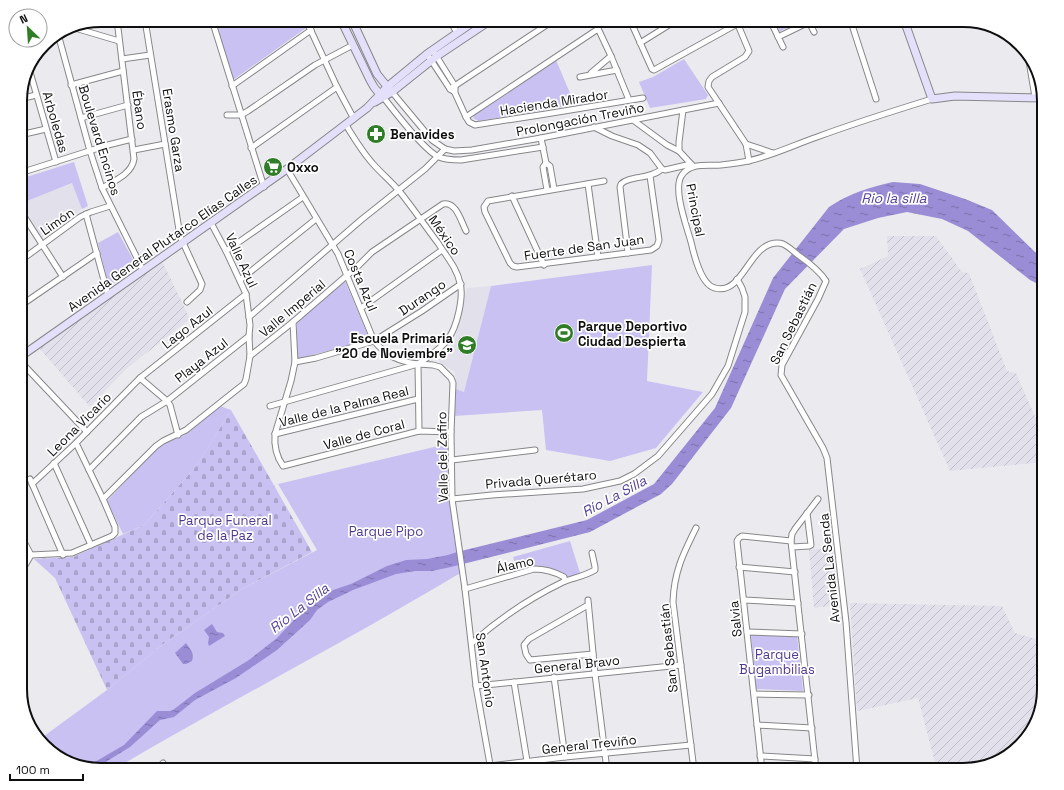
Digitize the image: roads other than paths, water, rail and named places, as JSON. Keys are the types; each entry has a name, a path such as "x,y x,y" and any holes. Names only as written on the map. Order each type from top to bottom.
{"street":[{"name":"Ébano","path":"102,188 127,172 133,164 134,150 118,27"},
{"name":"Erasmo Garza","path":"146,27 178,229 182,243 202,284 200,290 187,302"},
{"path":"214,27 264,187"},
{"path":"310,27 337,87 354,119"},
{"path":"344,27 370,80 425,146 438,157"},
{"path":"249,317 361,220 399,191 445,149 432,140 389,90 378,74 355,27"},
{"path":"454,27 457,33"},
{"name":"Avenida General Plutarco Elías Calles","path":"27,351 264,187 354,119 466,27"},
{"name":"Avenida General Plutarco Elías Calles","path":"432,55 478,27"},
{"path":"454,89 544,27"},
{"path":"633,27 652,69 654,70 727,27"},
{"path":"640,43 666,27"},
{"path":"738,27 749,51 745,57 712,77 709,81 708,87 746,144 749,161"},
{"path":"774,27 783,46"},
{"path":"778,36 796,27"},
{"path":"811,27 814,32"},
{"path":"853,27 876,99"},
{"path":"906,27 932,99 956,96 1035,97 1031,72"},
{"path":"432,55 454,89 468,119 598,29 629,100"},
{"path":"81,30 119,41"},
{"path":"232,86 311,30"},
{"name":"Boulevard Encinos","path":"59,39 71,85 102,188 143,270"},
{"path":"227,116 241,115 254,108 324,59 353,45"},
{"path":"122,59 150,55"},
{"path":"589,74 611,56"},
{"path":"580,76 617,70"},
{"path":"71,85 123,71"},
{"name":"Arboledas","path":"31,78 56,162"},
{"path":"251,148 337,87"},
{"path":"27,98 36,95"},
{"name":"Hacienda Mirador","path":"468,119 472,124 479,125 643,98"},
{"name":"Principal","path":"825,279 810,264 782,243 772,243 762,248 755,255 738,279 728,287 719,289 712,288 702,275 686,224 678,190 678,182 681,176 692,165 735,164 749,161 847,126 932,99"},
{"name":"Prolongación Treviño","path":"445,149 454,151 472,150 719,103"},
{"path":"81,118 128,106"},
{"path":"679,151 678,142 683,110"},
{"path":"633,120 667,145 679,151 692,165"},
{"name":"México","path":"346,125 365,155 399,191 420,219 453,266 461,284 461,295 454,328 449,339 441,347 418,364"},
{"path":"594,127 612,136 638,145 650,152 662,169"},
{"path":"27,133 46,129"},
{"path":"541,138 546,163 550,166 554,189"},
{"path":"27,171 132,139"},
{"path":"134,150 165,144"},
{"path":"746,144 773,153"},
{"name":"Prolongación Treviño","path":"438,157 450,160 472,159 542,147"},
{"path":"546,163 543,167 546,190"},
{"path":"628,253 621,184 626,180 650,176 662,169 668,170 692,165"},
{"name":"Costa Azul","path":"287,169 316,219 333,244 348,275 374,341 391,357 418,364"},
{"name":"Fuerte de San Juan","path":"512,196 492,200 484,207 488,219 510,263 513,266 544,265 651,250 657,246 659,240 650,176"},
{"path":"544,265 512,196 604,181"},
{"path":"588,184 598,257"},
{"path":"226,251 303,197"},
{"name":"Valle Imperial","path":"250,356 293,322 348,275 372,252 443,204 451,204 454,206 466,231"},
{"name":"Limón","path":"27,256 86,214 110,206"},
{"path":"86,214 108,295"},
{"path":"240,280 316,219"},
{"path":"27,223 63,277"},
{"name":"Valle Azul","path":"103,499 156,446 166,439 178,435 223,402 244,384 247,376 250,356 249,317 246,294 212,223"},
{"path":"361,308 442,250"},
{"path":"27,301 97,253"},
{"name":"Privada Querétaro","path":"452,499 582,489 620,481 634,474 658,456 712,394 728,366 744,312 745,297 738,279"},
{"name":"San Sebastián","path":"781,375 782,366 825,279"},
{"name":"Durango","path":"295,362 323,356 374,341 422,311 461,284"},
{"name":"Lago Azul","path":"140,378 246,294"},
{"path":"275,434 291,381 295,362 293,322"},
{"name":"Playa Azul","path":"90,470 141,417 167,401 249,336"},
{"path":"432,354 433,365"},
{"path":"270,406 418,364 419,431"},
{"name":"Valle del Zafiro","path":"418,364 440,367 451,378 453,384 451,432 452,499 462,572"},
{"path":"27,368 87,432"},
{"name":"Avenida La Senda","path":"781,375 823,448 827,458 847,633 856,763"},
{"path":"140,378 167,401 171,407 178,435"},
{"name":"Leona Vicario","path":"63,555 31,482 76,443 140,378"},
{"name":"Valle de la Palma Real","path":"275,434 418,399"},
{"name":"Valle de Coral","path":"275,434 274,443 276,452 283,466 419,431 451,432"},
{"path":"31,555 63,555 72,553 116,533 115,527 103,499 76,443"},
{"path":"452,460 534,450"},
{"path":"54,463 91,545"},
{"path":"815,763 791,541 794,529 818,499"},
{"path":"792,547 811,545 807,513"},
{"name":"San Sebastián","path":"693,763 674,614 674,589 682,556 696,528"},
{"name":"Salvia","path":"761,763 737,541 742,536 791,541"},
{"path":"27,548 31,555"},
{"path":"472,643 513,610 565,581 595,570 592,553"},
{"path":"27,562 31,555"},
{"path":"739,567 794,572"},
{"name":"Álamo","path":"465,589 534,569 558,574 564,577 565,581"},
{"name":"San Antonio","path":"462,572 472,643 476,686 489,763"},
{"path":"744,600 798,603"},
{"path":"593,654 530,660 526,654 524,645 529,639 588,602 606,763"},
{"path":"747,632 802,634"},
{"name":"General Bravo","path":"476,686 681,665"},
{"path":"554,677 565,757"},
{"path":"514,682 527,761"},
{"path":"754,694 809,696"},
{"path":"757,724 812,728"},
{"name":"General Treviño","path":"516,763 691,745"},
{"path":"760,756 815,759"}],"water":[{"name":"Rio la silla","path":"893,182 920,184 992,210 1037,253 1037,284 1030,280 968,231 942,219 907,212 878,218 844,229 785,289 731,408 672,484 661,494 590,532 451,567 432,571 415,571 396,574 353,590 328,602 317,610 310,620 277,650 236,678 195,700 174,717 160,720 130,747 104,763 94,762 124,745 157,711 173,710 195,693 249,660 277,638 310,603 321,595 351,584 387,566 406,560 427,559 448,555 587,520 654,484 715,408 773,278 829,207 844,198 876,186"},
{"path":"212,624 217,632 223,633 225,636 209,646 209,637 204,630"},
{"path":"186,643 192,651 193,658 192,661 183,664 175,653"}],"place":[{"name":"Benavides","path":"376,134"},
{"name":"Oxxo","path":"273,167"},
{"name":"Parque Deportivo Ciudad Despierta","path":"564,333"},
{"name":"Escuela Primaria \"20 de Noviembre\"","path":"467,345"}],"water label":[{"name":"Río La Silla","path":"614,496"},
{"name":"Río La Silla","path":"299,608"}],"park label":[{"name":"Parque Funeral de la Paz","path":"225,528"},
{"name":"Parque Pipo","path":"386,531"},
{"name":"Parque Bugambilias","path":"777,662"}]}
